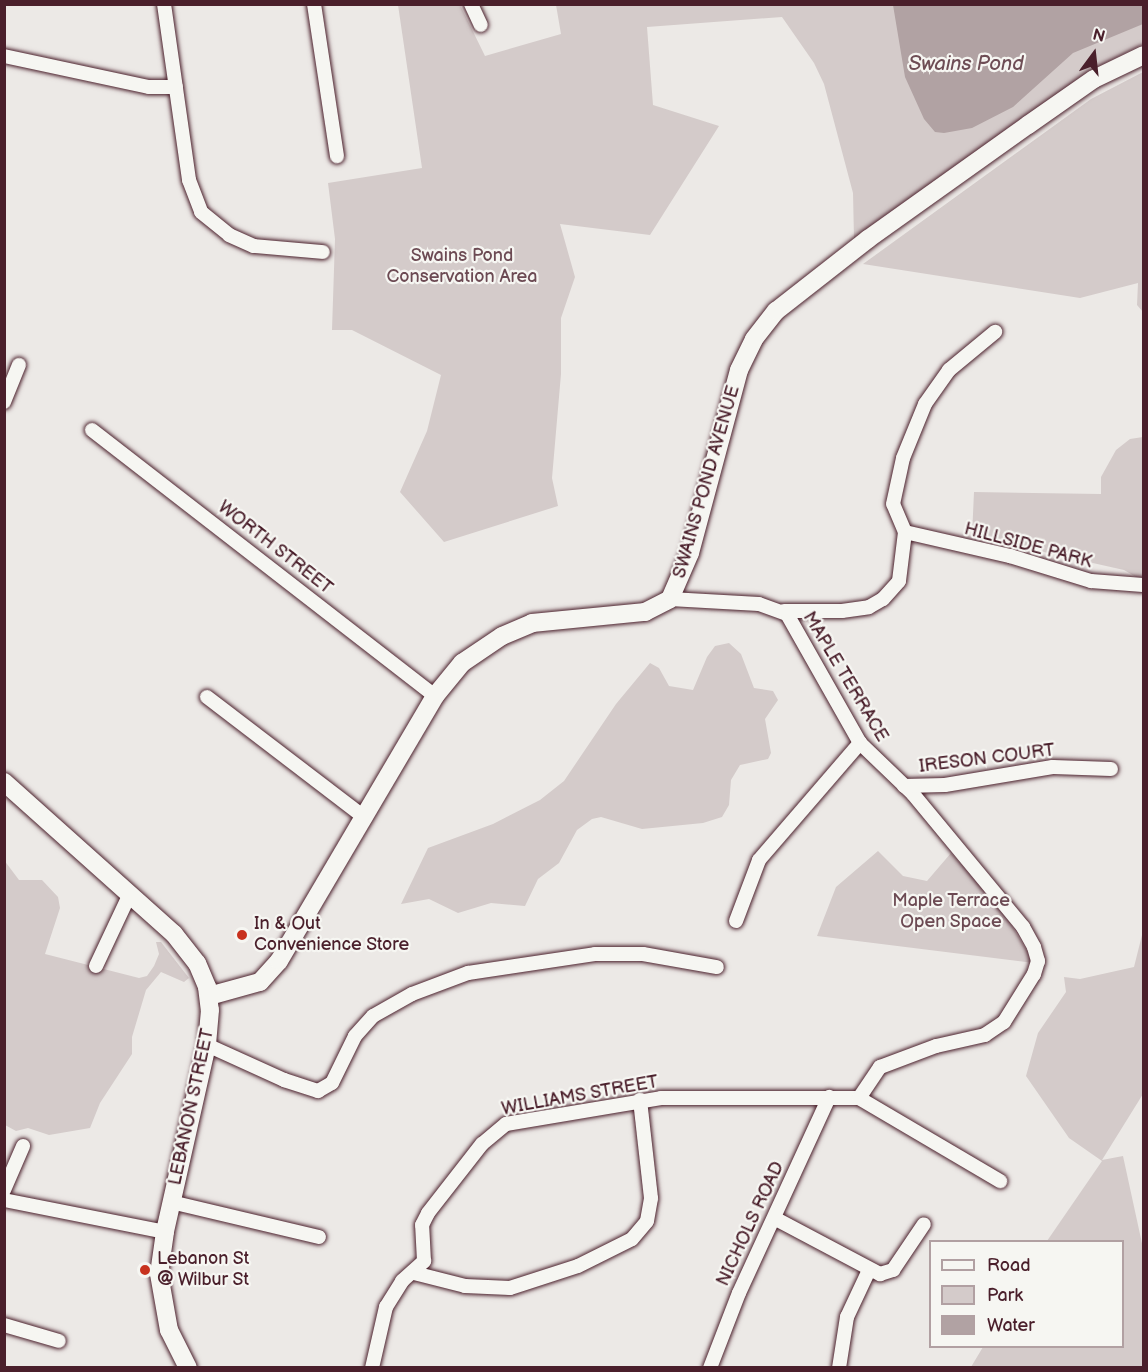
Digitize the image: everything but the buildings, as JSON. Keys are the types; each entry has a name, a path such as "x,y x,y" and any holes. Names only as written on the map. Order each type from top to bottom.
{"street":[{"path":"164,4 189,180 206,218 254,246 323,252"},
{"path":"314,4 337,156"},
{"path":"471,4 481,25"},
{"name":"SWAINS POND AVENUE","path":"209,996 251,986 268,974 307,918 435,696 462,663 517,628 565,617 645,612 670,598 690,554 736,380 748,349 769,319 799,291 934,190 1094,79 1143,55"},
{"path":"4,56 149,87 176,87"},
{"path":"784,611 842,611 869,607 883,599 898,581 904,532 893,504 894,486 925,404 956,364 995,332"},
{"path":"4,402 19,365"},
{"name":"WORTH STREET","path":"92,430 435,696"},
{"name":"HILLSIDE PARK","path":"904,532 1010,556 1090,581 1143,585"},
{"name":"MAPLE TERRACE","path":"670,598 759,604 784,611 796,626 860,743 904,786 1023,927 1038,961 1028,987 996,1029 887,1064 868,1079 859,1098"},
{"path":"207,697 365,818"},
{"path":"736,921 759,860 860,743"},
{"name":"IRESON COURT","path":"904,786 945,785 1053,767 1111,769"},
{"name":"LEBANON STREET","path":"4,782 187,948 201,970 209,996 207,1045 171,1202 159,1274 162,1302 169,1330 188,1368"},
{"path":"96,966 129,896"},
{"path":"207,1045 295,1084 318,1090 327,1087 355,1036 373,1016 411,994 468,974 606,954 650,955 717,967"},
{"name":"NICHOLS ROAD","path":"710,1368 739,1293 776,1219 829,1097"},
{"name":"WILLIAMS STREET","path":"372,1368 386,1307 402,1281 414,1273 424,1261 422,1225 428,1213 500,1127 640,1100 859,1098 1000,1181"},
{"path":"414,1273 477,1287 510,1288 578,1266 632,1239 647,1221 651,1198 640,1100"},
{"path":"4,1190 23,1146"},
{"path":"4,1200 165,1232"},
{"path":"171,1202 319,1237"},
{"path":"776,1219 880,1275 893,1270 924,1224"},
{"path":"839,1368 847,1317 868,1270"},
{"path":"4,1325 59,1341"}],"green space":[{"name":"Swains Pond Conservation Area","path":"398,5 460,5 485,56 561,34 556,5 1143,5 1143,44 1089,71 854,239 853,193 824,84 814,63 782,17 647,27 653,105 719,126 650,235 560,224 575,277 561,318 561,374 552,478 558,506 444,542 400,492 427,431 441,375 352,330 332,330 335,239 328,183 422,168"},
{"path":"1143,72 1143,312 1137,305 1138,283 1080,298 863,264 1091,99"},
{"path":"1143,437 1143,581 1124,570 972,536 974,492 1101,494 1101,477 1116,450 1130,439"},
{"path":"729,643 741,654 754,688 773,691 778,700 765,719 771,753 768,759 740,765 731,780 729,805 722,817 703,823 642,829 601,817 592,819 577,830 559,863 538,879 525,906 491,903 458,913 429,899 401,904 428,848 493,824 540,800 564,781 616,704 650,663 659,668 669,686 693,690 707,657 715,646"},
{"name":"Maple Terrace Open Space","path":"878,851 903,876 927,881 951,853 1003,911 1034,963 817,936 836,887"},
{"path":"4,860 19,880 42,880 58,897 60,908 45,954 139,978 147,976 154,966 159,954 156,942 161,942 189,978 184,982 161,972 146,990 132,1037 132,1054 100,1103 90,1128 49,1135 28,1128 16,1131 5,1125"},
{"path":"1143,931 1143,1094 1102,1160 1123,1156 1143,1248 1143,1367 971,1367 982,1348 1124,1348 1124,1240 1048,1240 1102,1161 1069,1138 1026,1076 1038,1033 1066,992 1064,977 1080,979 1134,967"}],"water":[{"name":"Swains Pond","path":"893,5 1143,5 1143,24 1073,53 1013,107 972,128 944,133 935,132 924,119 905,77"}],"place":[{"name":"In & Out Convenience Store","path":"242,935"},
{"name":"Lebanon St @ Wilbur St","path":"145,1270"}]}
